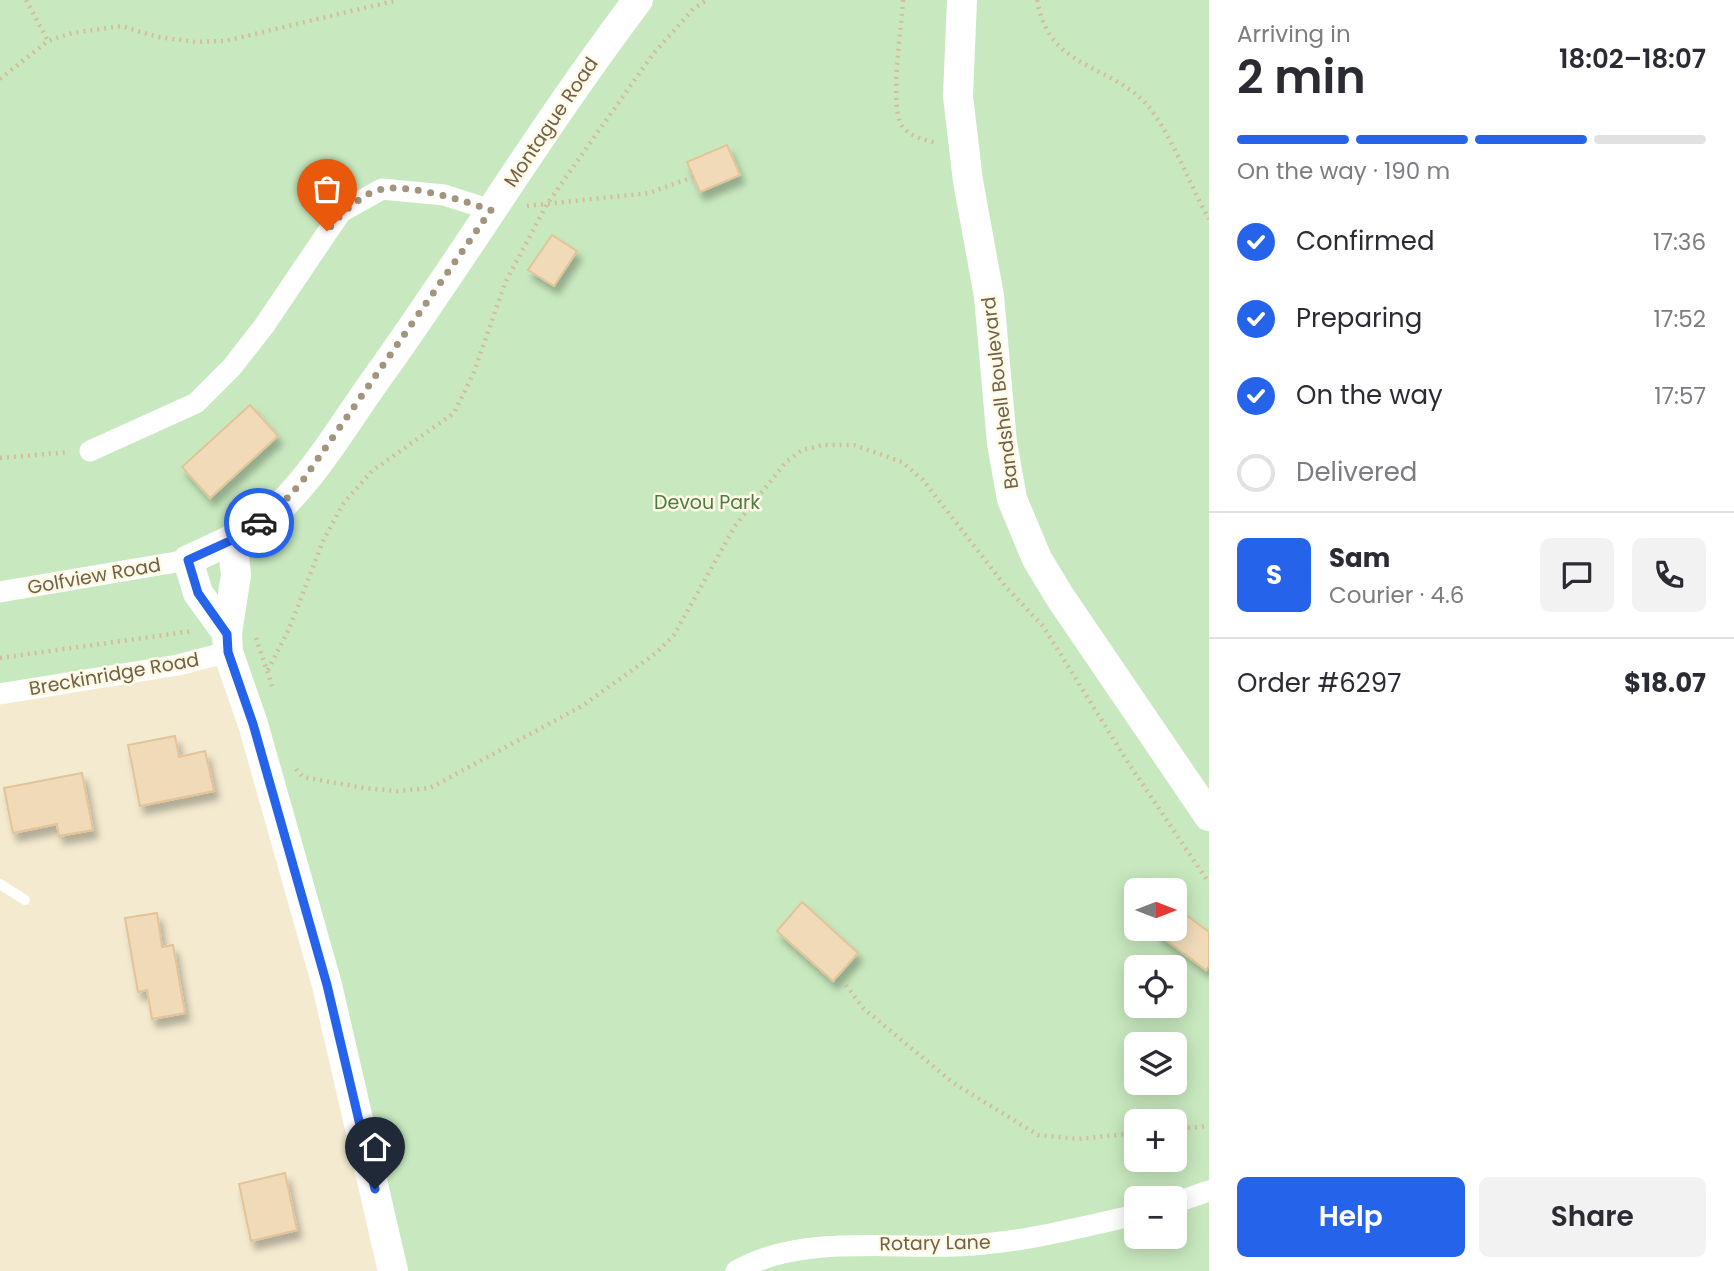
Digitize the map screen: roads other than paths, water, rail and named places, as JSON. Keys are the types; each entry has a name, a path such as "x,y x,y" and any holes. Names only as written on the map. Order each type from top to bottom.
{"street":[{"name":"Montague Road","path":"188,560 232,540 278,508 301,483 591,63 638,0"},
{"name":"Bandshell Boulevard","path":"962,0 958,96 968,181 989,296 1002,443 1012,499 1037,559 1060,597 1209,816"},
{"path":"89,451 196,403 232,367 264,326 341,212 382,189 444,195 491,210"},
{"path":"232,540 236,575 237,640 253,724 327,985 393,1271"},
{"path":"188,560 198,593 237,640"},
{"name":"Golfview Road","path":"0,592 188,560"},
{"name":"Breckinridge Road","path":"0,694 178,665 237,640"},
{"path":"1187,1199 1209,1191"},
{"name":"Rotary Lane","path":"736,1271 747,1265 802,1251 854,1244 970,1245 1020,1240 1124,1218"}],"lane":[{"path":"0,884 25,900"}],"park label":[{"name":"Devou Park","path":"707,502"}]}
